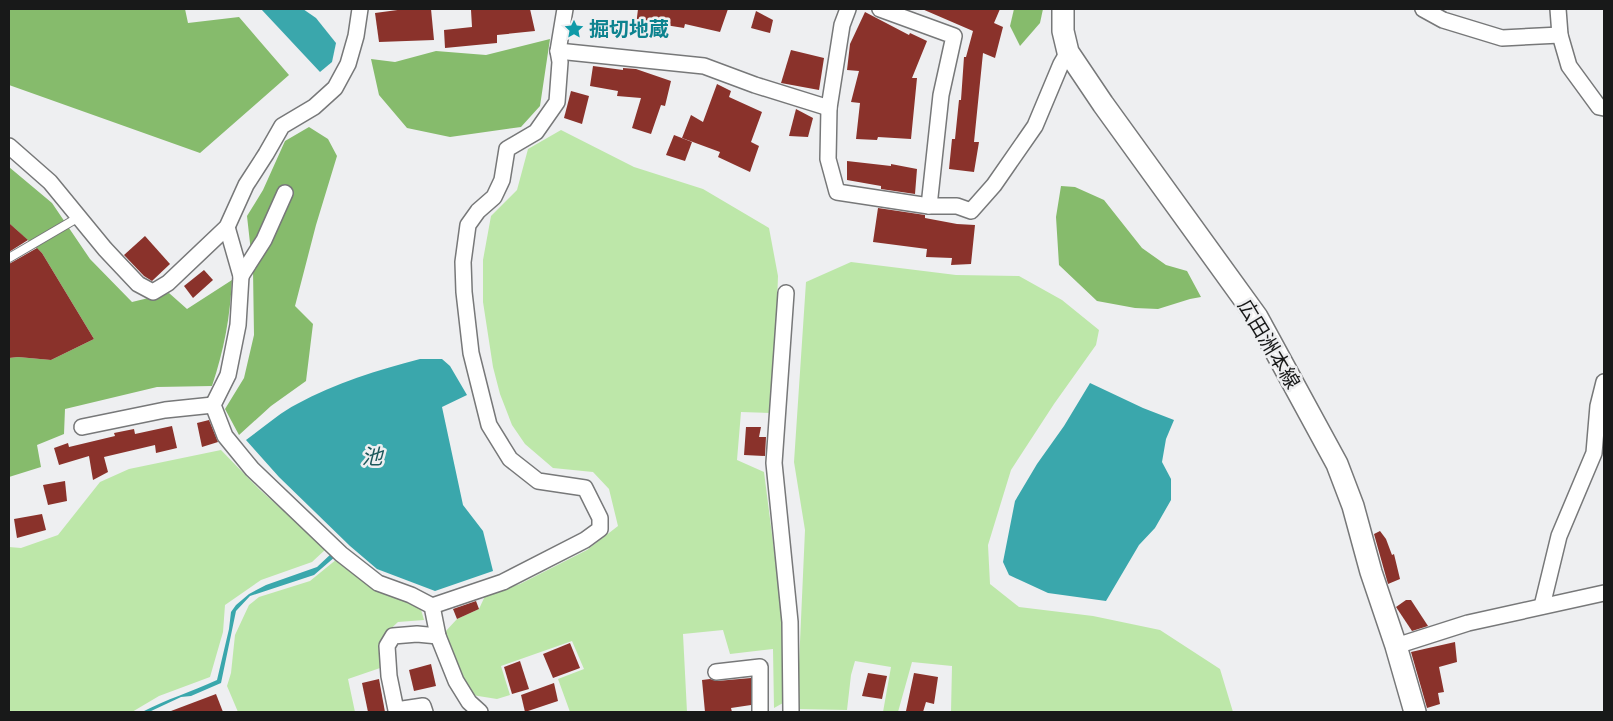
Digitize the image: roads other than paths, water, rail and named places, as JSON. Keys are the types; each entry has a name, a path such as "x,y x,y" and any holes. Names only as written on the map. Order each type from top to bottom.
{"main road":[{"name":"広田洲本線","path":"1063,9 1062,31 1068,52 1103,104 1257,317 1337,464 1353,506 1371,572 1396,646 1415,712"}],"street":[{"path":"9,146 50,182 105,249 138,284 154,292 168,283 227,227 246,184 282,126 314,106 335,88 348,64 356,36 360,9"},
{"path":"227,227 241,276 238,325 228,375 213,405 225,436 252,469 341,554 378,583 411,595 432,606 503,582 585,540 600,529 600,518 585,488 538,481 510,459 489,424 471,353 464,292 463,262 468,225 478,211 494,197 502,180 507,149 536,132 557,102 560,62 558,51 565,9"},
{"path":"848,9 842,25 829,108 828,159 837,192 929,206 957,206 970,211 994,185 1034,126 1068,52"},
{"path":"880,9 954,36 941,94 929,206"},
{"path":"1423,9 1443,20 1502,38 1560,35"},
{"path":"1558,9 1560,35 1569,66 1600,107 1604,108"},
{"path":"558,51 704,66 754,85 829,108"},
{"path":"241,276 264,240 285,193"},
{"path":"786,293 774,463 790,622 791,712"},
{"path":"1542,606 1559,536 1575,493 1594,453 1598,406 1604,382"},
{"path":"82,427 165,410 213,405"},
{"path":"1396,646 1468,624 1542,606 1604,594"},
{"path":"432,606 438,636 456,681 469,702 480,712"},
{"path":"425,712 423,706 396,710 389,676 387,646 393,636 417,634 438,636"},
{"path":"716,672 760,667 760,712"}],"lane":[{"path":"9,258 79,217"}],"water":[{"path":"261,9 303,9 316,18 336,43 332,62 320,72"},
{"name":"池","path":"420,359 442,359 450,366 467,395 442,407 463,505 483,531 493,571 435,591 377,569 350,546 279,477 246,440 284,412 311,396 357,378"},
{"path":"1090,383 1143,408 1174,420 1166,439 1162,462 1171,479 1171,500 1155,528 1139,545 1106,601 1048,593 1009,575 1003,562 1015,501"},
{"path":"332,553 336,556 314,575 250,596 236,611 221,683 191,696 181,697 149,712 142,712 217,680 231,612 236,605 249,594 266,585 317,567"}],"place":[{"name":"掘切地蔵","path":"574,29"}]}
